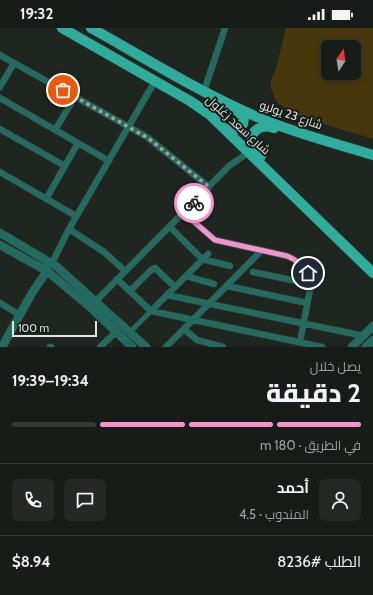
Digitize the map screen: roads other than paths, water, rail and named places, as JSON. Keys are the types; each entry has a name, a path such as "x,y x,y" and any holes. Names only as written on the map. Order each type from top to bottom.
{"main road":[{"name":"شارع سعد زغلول","path":"62,28 203,109 372,268"},
{"name":"شارع سعد زغلول","path":"91,28 204,91"},
{"name":"شارع 23 يوليو","path":"204,91 258,117 292,130 373,155"},
{"path":"226,129 240,128 244,119 242,115 227,103"},
{"path":"269,171 267,163 251,143 254,132 262,126 280,130 292,130"}],"street":[{"path":"204,91 225,28"},
{"path":"0,55 154,142 209,187"},
{"path":"0,87 14,63"},
{"path":"2,347 32,293 47,271 52,268 52,263 76,216 155,81"},
{"path":"55,130 75,97"},
{"path":"0,98 109,161"},
{"path":"1,132 65,166"},
{"path":"46,199 78,143"},
{"path":"93,304 229,166 249,152"},
{"path":"0,172 76,216"},
{"path":"184,213 215,240 262,250 294,259 304,268 311,284 300,342"},
{"path":"170,227 202,259 230,266"},
{"path":"69,229 104,252 125,272"},
{"path":"0,234 52,263 93,304 116,332 132,347"},
{"path":"0,245 47,271 130,332 146,347"},
{"path":"166,347 262,250"},
{"path":"130,332 208,254"},
{"path":"130,291 151,270 156,268 175,287"},
{"path":"253,272 311,284"},
{"path":"186,276 214,284"},
{"path":"117,279 151,311 322,347"},
{"path":"227,286 307,303"},
{"path":"167,295 364,336"},
{"path":"0,304 20,315"},
{"path":"352,347 373,326"},
{"path":"184,329 198,344 223,347"},
{"path":"100,347 116,332"},
{"path":"366,347 373,340"}]}
